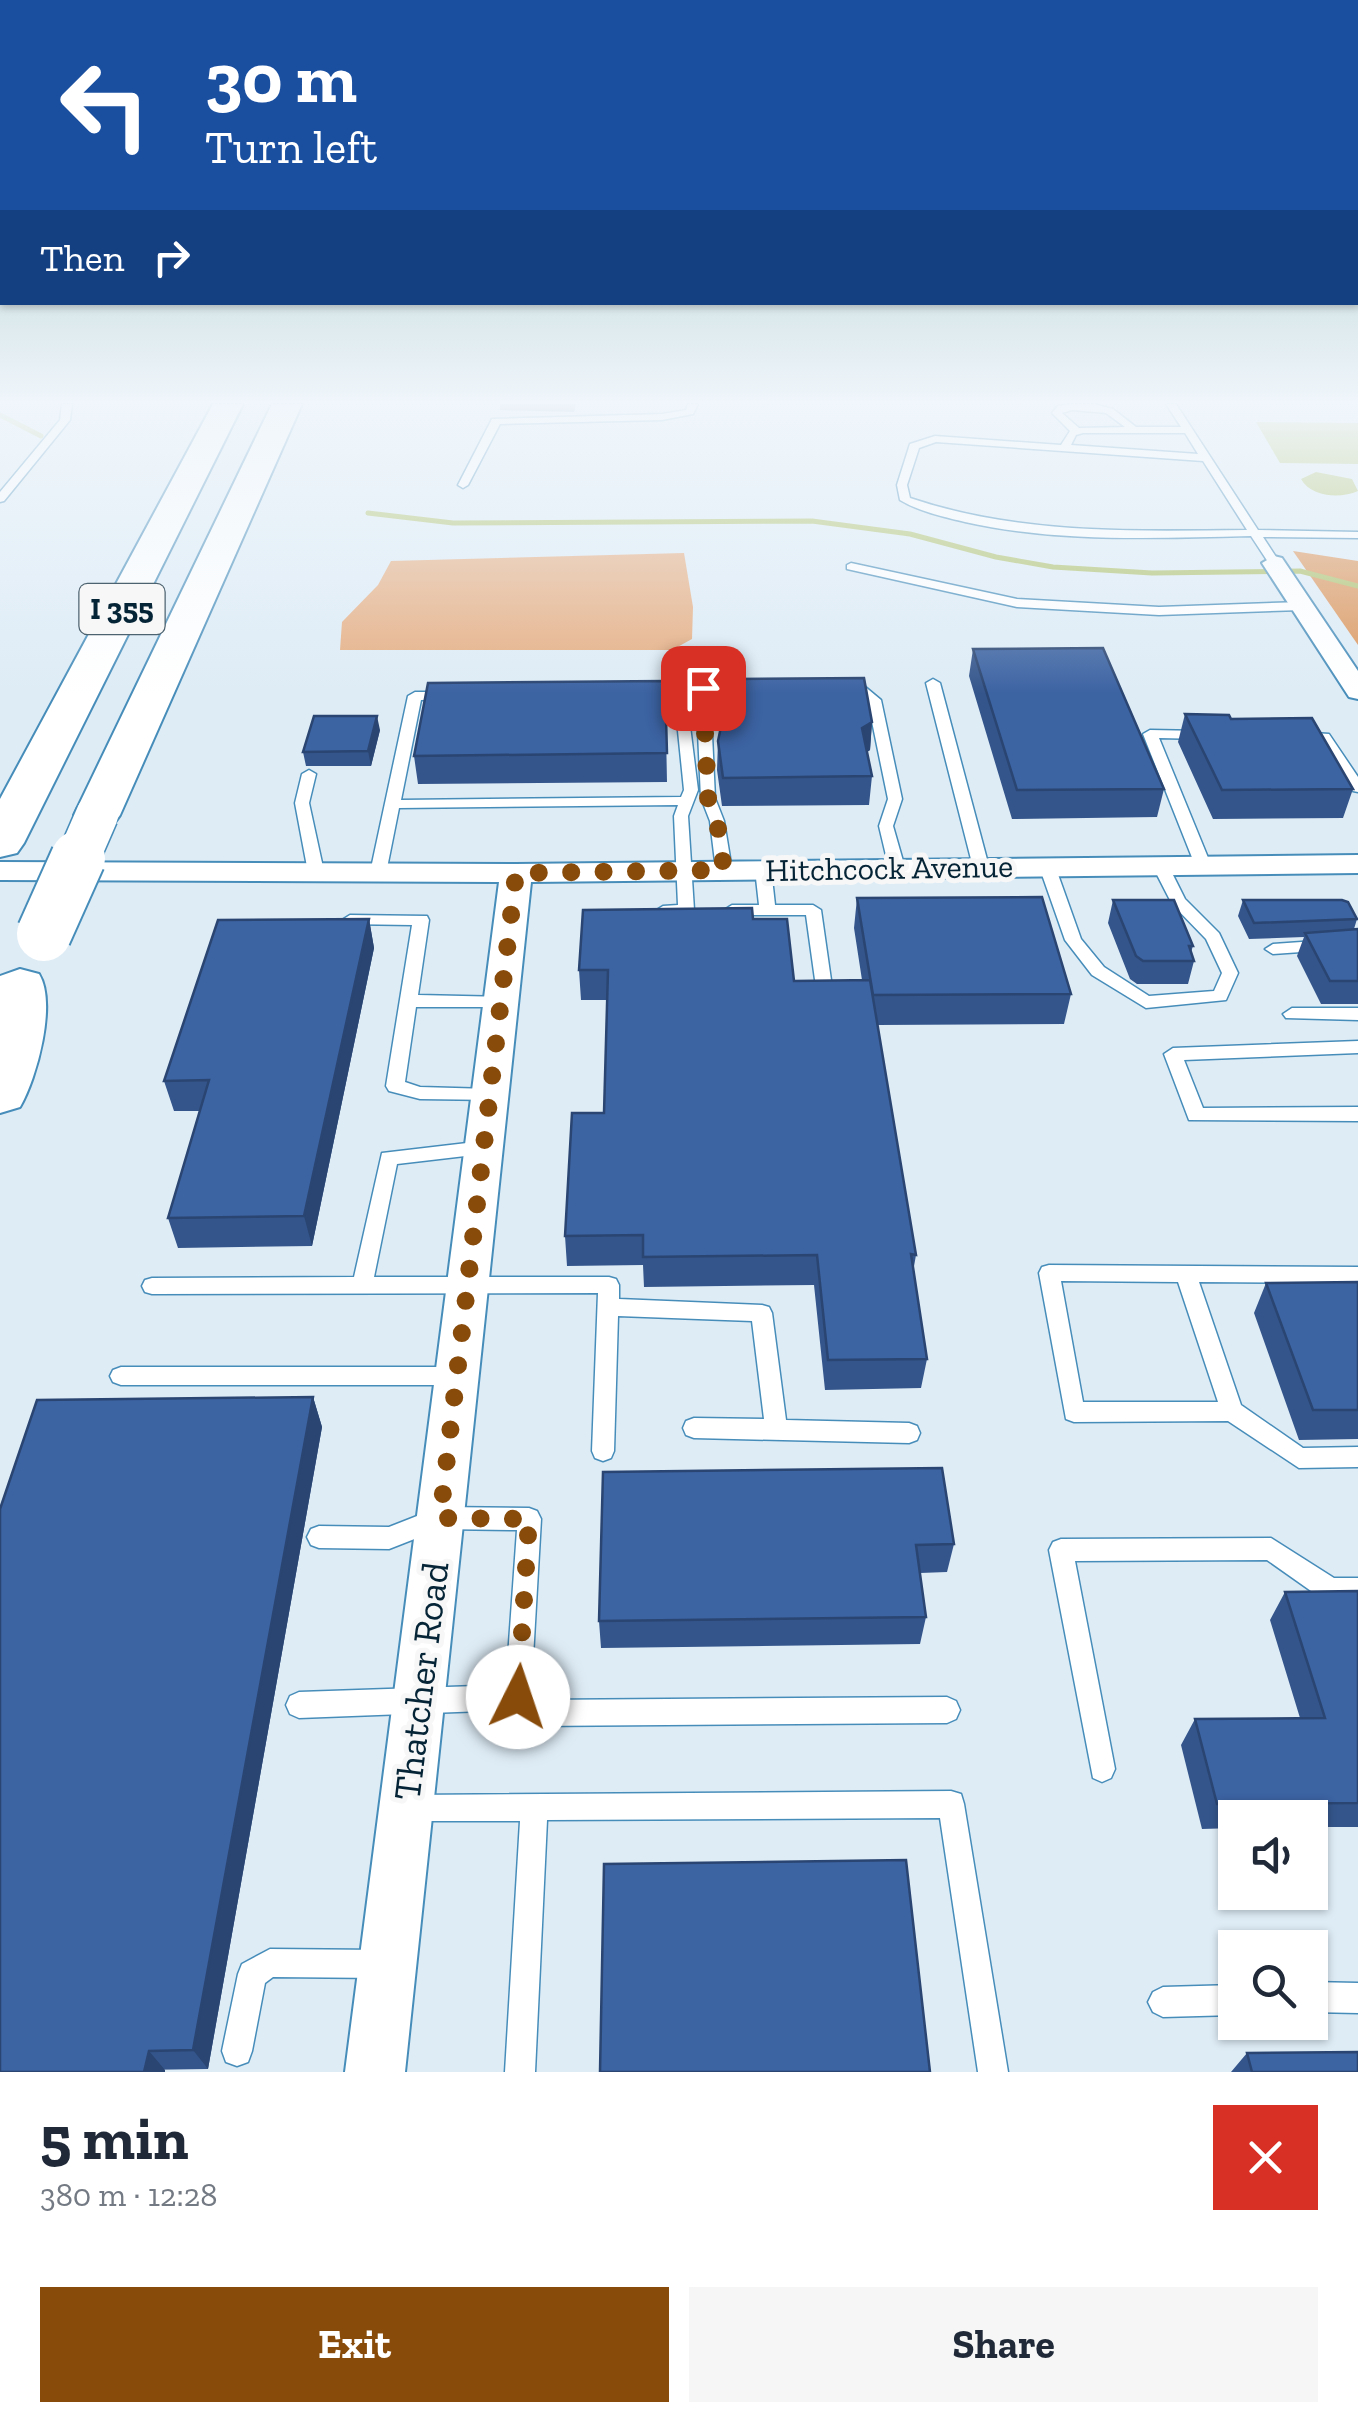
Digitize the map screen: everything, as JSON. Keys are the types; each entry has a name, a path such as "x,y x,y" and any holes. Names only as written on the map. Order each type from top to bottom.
{"highway":[{"name":"I 355","path":"8,828 178,501"},
{"name":"I 355","path":"10,1007 242,501"},
{"path":"0,1093 11,1065 10,1007"}],"street":[{"path":"1279,571 1358,691"},
{"name":"Hitchcock Avenue","path":"0,871 516,873 1358,864"},
{"name":"Thatcher Road","path":"375,2072 516,873"}],"lane":[{"path":"907,501 947,517 1032,529 1158,535 1358,535"},
{"path":"1234,501 1279,571"},
{"path":"851,567 1017,603 1160,611 1302,606"},
{"path":"933,683 981,867"},
{"path":"724,870 717,821 708,798 703,688 761,688"},
{"path":"839,688 858,688 874,700 895,799 886,826 897,868"},
{"path":"378,872 415,696 472,696"},
{"path":"624,697 681,697 691,790 681,816 684,871 702,910"},
{"path":"1203,865 1150,734 1227,735"},
{"path":"1285,736 1324,737 1358,788"},
{"path":"309,774 302,803 316,872"},
{"path":"392,804 687,801"},
{"path":"1046,866 1072,940 1098,971 1146,1002 1220,996 1230,973 1213,938 1178,902 1160,865"},
{"path":"762,870 768,910"},
{"path":"649,911 813,910 825,994"},
{"path":"328,920 422,920 395,1086 420,1094 490,1095"},
{"path":"1272,949 1358,944"},
{"path":"408,1002 501,1001"},
{"path":"1292,1014 1358,1014"},
{"path":"1358,1046 1172,1054 1196,1114 1358,1114"},
{"path":"362,1286 389,1158 484,1148"},
{"path":"1358,1275 1049,1273 1074,1412 1232,1411 1298,1458 1358,1457"},
{"path":"1186,1274 1232,1411"},
{"path":"152,1286 610,1285 603,1451"},
{"path":"608,1307 762,1312 776,1429"},
{"path":"120,1376 457,1376"},
{"path":"694,1428 909,1433"},
{"path":"320,1536 389,1538 440,1518 529,1519 518,1697 533,1713 947,1710"},
{"path":"1102,1769 1061,1550 1271,1550 1330,1590 1358,1590"},
{"path":"298,1705 518,1697"},
{"path":"406,1808 951,1804 993,2072"},
{"path":"520,2072 534,1807"},
{"path":"238,2050 252,1974 270,1963 388,1964"},
{"path":"1328,1997 1358,1998"},
{"path":"1163,2002 1218,2000"}],"shaded area":[{"path":"1293,551 1358,561 1358,645"},
{"path":"684,553 693,607 692,639 672,650 340,650 342,622 378,585 391,561"}],"building":[{"path":"1103,648 1164,789 1017,790 973,649"},
{"path":"864,678 872,722 862,728 872,776 723,778 718,741 731,679"},
{"path":"665,681 667,753 414,756 428,683"},
{"path":"1185,714 1229,715 1231,719 1312,718 1353,789 1222,790"},
{"path":"314,716 377,716 368,751 303,752"},
{"path":"1042,897 1071,994 873,995 857,898"},
{"path":"1113,900 1174,900 1193,946 1189,946 1194,961 1143,961 1136,956"},
{"path":"1243,900 1342,900 1348,902 1357,919 1254,923"},
{"path":"752,908 753,919 787,919 794,981 870,980 916,1255 911,1254 927,1359 828,1360 817,1255 643,1257 643,1235 565,1236 572,1113 604,1113 608,970 579,970 583,910"},
{"path":"369,919 304,1216 168,1218 209,1080 164,1081 218,920"},
{"path":"1358,929 1358,981 1330,981 1305,933"},
{"path":"1358,1282 1358,1410 1313,1410 1266,1283"},
{"path":"313,1397 193,2050 149,2051 144,2072 0,2072 0,1509 37,1400"},
{"path":"942,1468 954,1544 916,1545 926,1617 599,1621 603,1472"},
{"path":"1358,1591 1358,1803 1218,1800 1217,1804 1195,1719 1325,1718 1285,1592"},
{"path":"906,1860 930,2072 600,2072 604,1864"},
{"path":"1358,2052 1358,2072 1252,2072 1247,2053"}],"waterway":[{"path":"368,513 453,523 812,521 910,534 996,557 1053,567 1152,573 1300,571 1358,586"}],"route":[{"path":"518,1697 529,1519 440,1518 516,873 724,870 717,821 708,798 703,688"}]}
